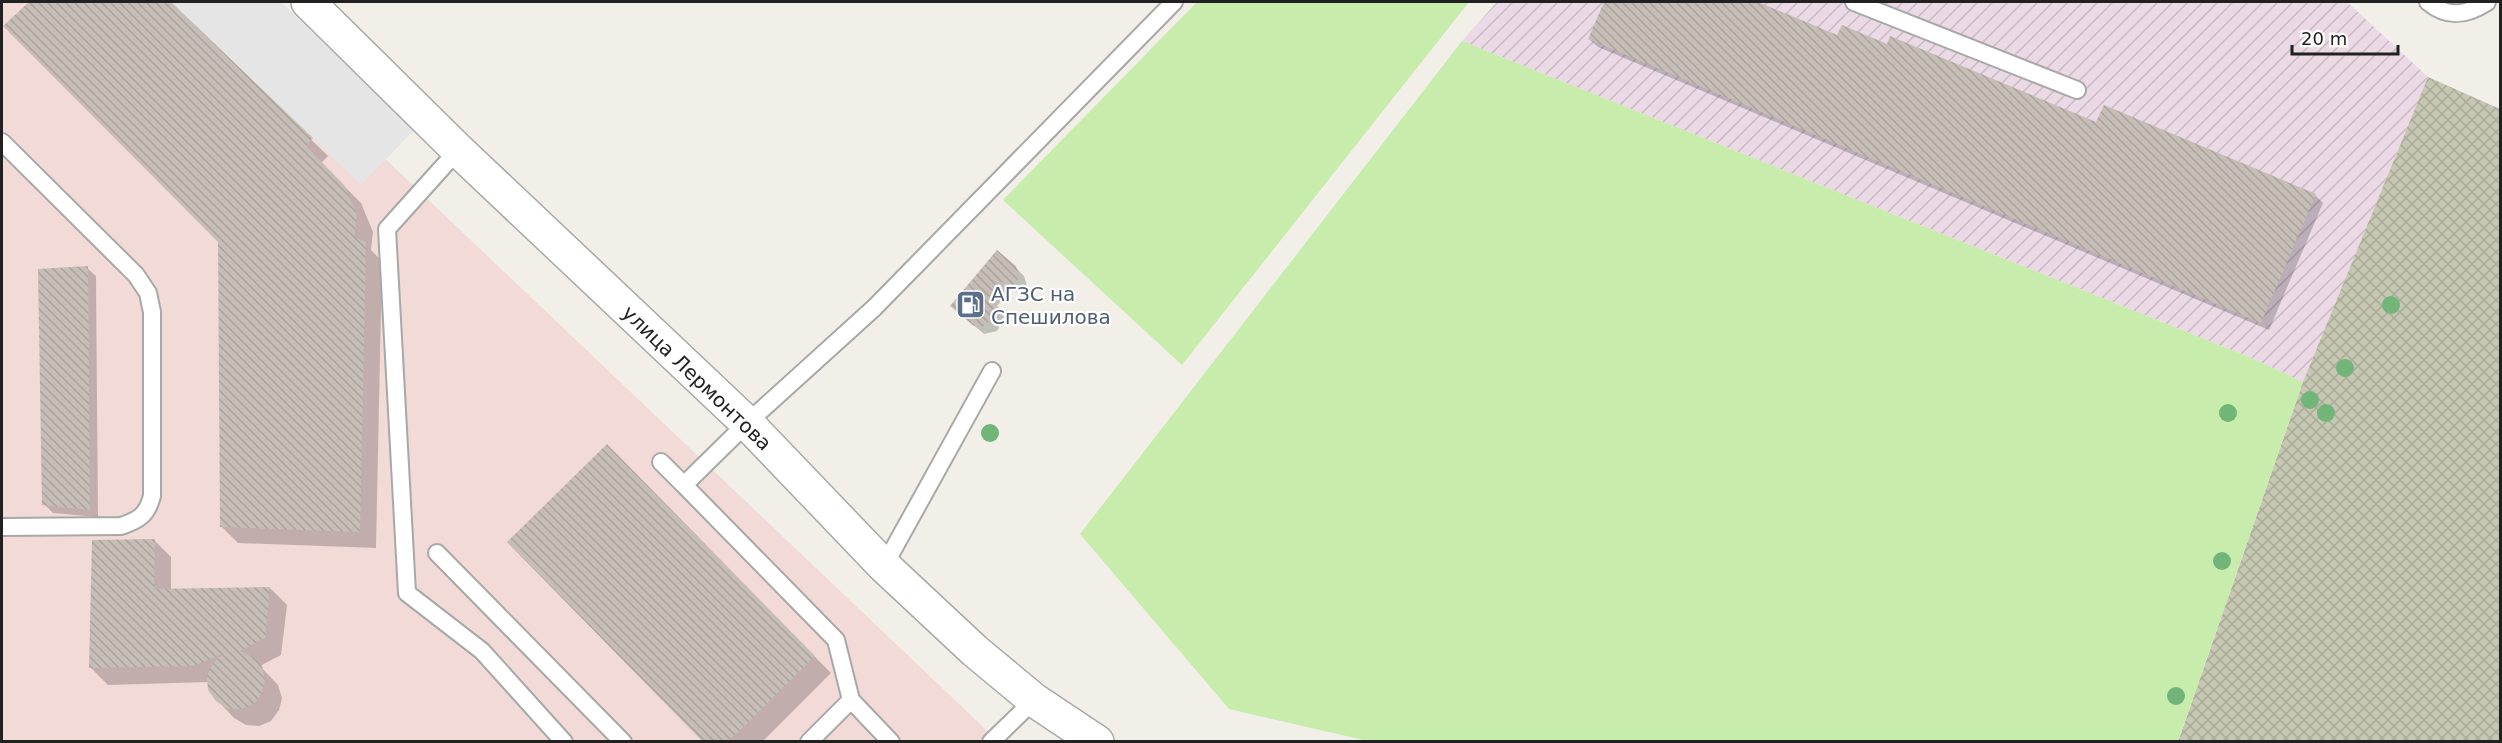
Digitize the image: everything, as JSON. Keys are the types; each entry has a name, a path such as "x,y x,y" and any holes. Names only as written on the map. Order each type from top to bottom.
{"street":[{"name":"улица Лермонтова","path":"308,2 458,150 747,423 884,566 975,651 1034,700 1089,739"}],"lane":[{"path":"684,485 747,423 874,308 1174,2"},
{"path":"1854,2 2077,90"},
{"path":"2428,2 2436,8 2457,15 2472,11 2487,2"},
{"path":"2,142 136,275 148,293 152,312 152,496 148,511 138,521 121,526 2,526"},
{"path":"458,150 387,229 407,593 482,651 564,741"},
{"path":"884,566 992,371"},
{"path":"661,462 836,640 851,700 891,741"},
{"path":"437,553 623,741"},
{"path":"809,741 851,700"},
{"path":"991,741 1034,700"}],"shaded area":[{"path":"2,2 220,2 998,741 2,741"},
{"path":"171,2 281,2 414,130 361,185"},
{"path":"1497,2 2347,2 2428,77 2303,382 2249,357 1462,41"},
{"path":"2428,77 2500,109 2500,741 2178,742 2303,382"}],"green space":[{"path":"1197,2 1469,2 1182,365 1003,200"},
{"path":"1462,41 2249,357 2303,382 2178,741 1368,741 1229,709 1080,534"}],"building":[{"path":"29,2 171,2 313,138 306,146 344,185 357,214 354,237 366,242 360,532 220,527 218,242 3,26"},
{"path":"1604,2 1758,2 1837,35 1842,25 1887,44 1890,36 2096,122 2104,105 2316,194 2261,323 1588,39"},
{"path":"997,250 1016,266 1020,277 1013,285 1002,282 989,297 995,302 994,318 982,327 974,326 950,306"},
{"path":"88,266 90,510 42,505 38,269"},
{"path":"607,444 815,656 728,742 703,742 507,542"},
{"path":"155,539 154,589 270,587 265,638 240,651 253,657 262,666 265,680 262,693 254,704 241,709 228,709 216,701 208,690 207,676 212,664 223,654 193,666 89,668 92,540"}],"place":[{"name":"АГЗС на Спешилова","path":"970,305"}]}
